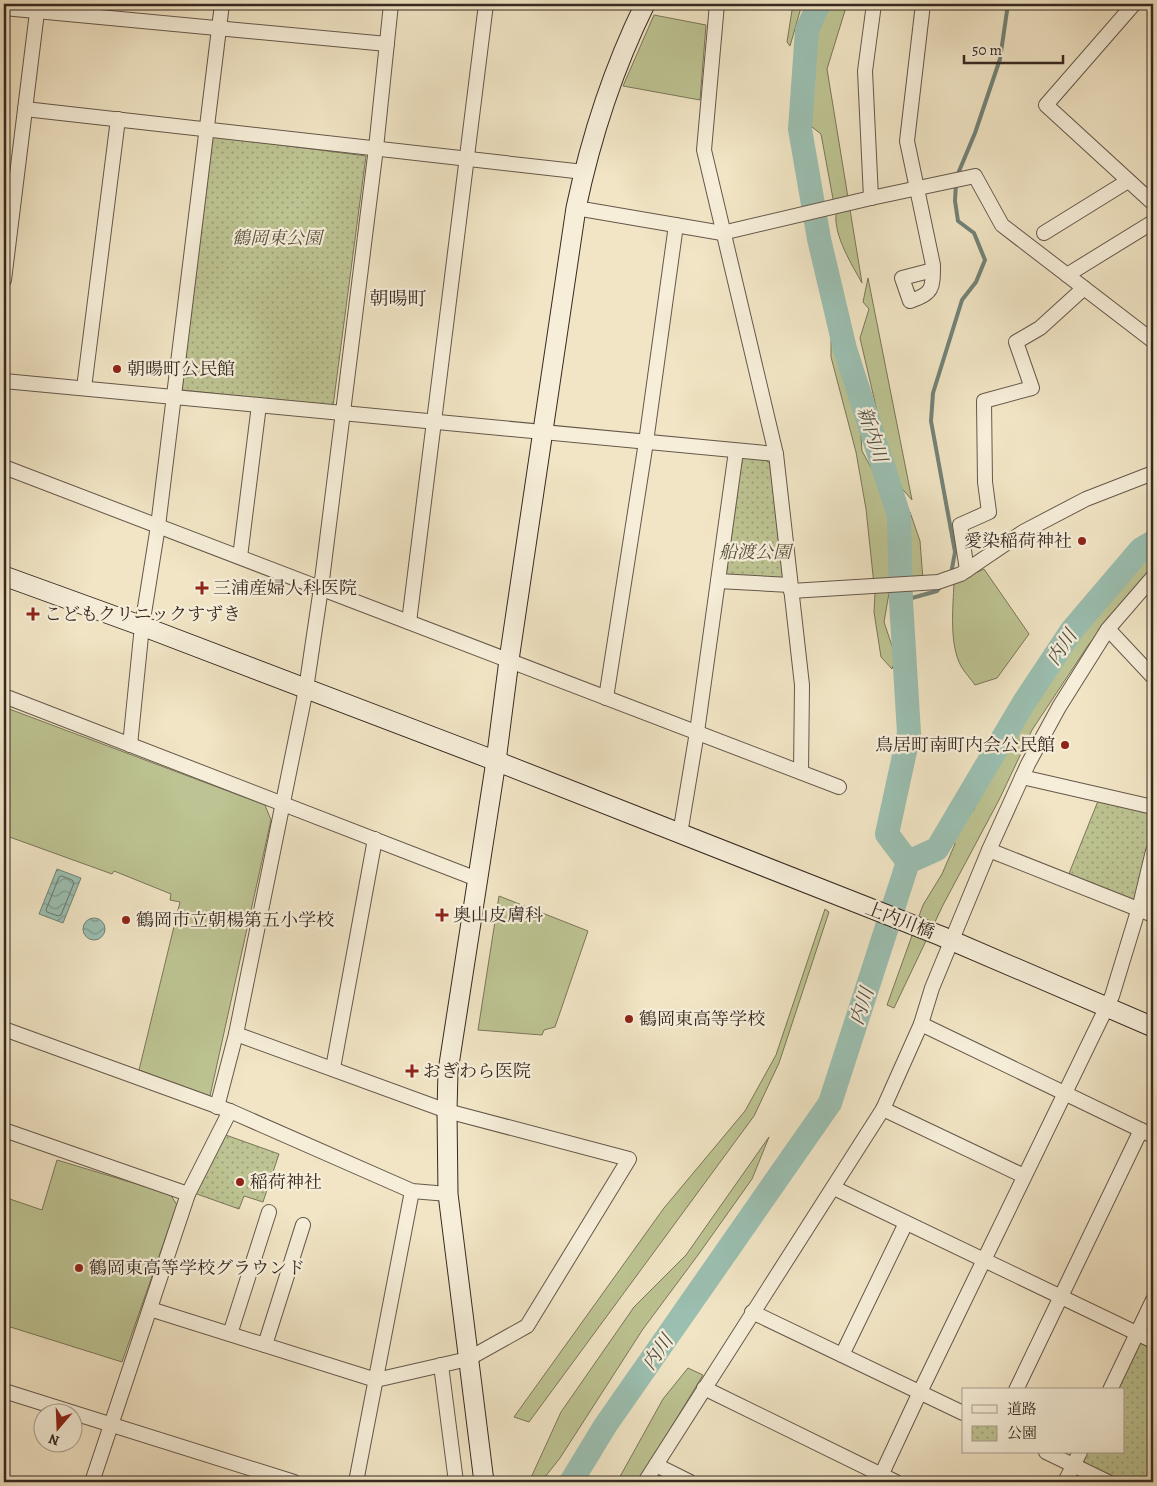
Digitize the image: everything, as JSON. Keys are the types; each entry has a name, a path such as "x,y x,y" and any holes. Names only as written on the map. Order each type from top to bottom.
{"street":[{"path":"130,745 142,626 158,526 222,4"},
{"path":"92,1482 188,1194 224,1109 236,1034 306,689 321,588 376,148 391,4"},
{"path":"409,622 486,4"},
{"path":"484,1482 448,1194 446,1111 448,1071 496,761 509,660 576,208 591,143 613,76 646,4"},
{"path":"717,4 704,150 722,233 776,454 802,685 801,772"},
{"path":"866,200 865,71 874,4"},
{"path":"923,4 907,141 933,270"},
{"path":"1134,4 1046,105 1153,203"},
{"path":"4,280 38,7"},
{"path":"4,8 38,7 219,28 387,44"},
{"path":"25,109 584,172"},
{"path":"84,388 118,119"},
{"path":"576,208 722,233 974,176 1002,225 1153,341"},
{"path":"1044,233 1128,181"},
{"path":"1067,275 1153,222"},
{"path":"606,698 646,442 676,225"},
{"path":"967,570 960,525 989,512 985,482 984,401 1032,388 1016,342 1040,328 1084,288"},
{"path":"4,381 776,454"},
{"path":"240,558 259,405"},
{"path":"680,834 697,732 736,451"},
{"path":"4,467 839,786"},
{"path":"718,581 791,588 858,588 938,582 961,574 1023,532 1086,499 1153,473"},
{"name":"上内川橋","path":"4,576 142,626 496,761 947,938 1153,1027"},
{"path":"645,1482 752,1312 834,1188 883,1108 921,1024 947,938 1022,777 1059,707 1108,630 1153,577"},
{"path":"1108,630 1153,678"},
{"path":"4,696 477,879"},
{"path":"1022,777 1153,807"},
{"path":"333,1068 375,839"},
{"path":"989,850 1153,915"},
{"path":"880,1479 920,1392 1112,996 1138,910 1153,851"},
{"path":"921,1024 1147,1133 1061,1297 1017,1388"},
{"path":"4,1029 224,1109 412,1191 448,1194"},
{"path":"150,1309 376,1380 468,1359 527,1326 629,1159 446,1111 236,1034"},
{"path":"883,1108 1024,1176"},
{"path":"4,1130 188,1194"},
{"path":"834,1188 1153,1341"},
{"path":"356,1482 412,1191"},
{"path":"230,1334 269,1212"},
{"path":"842,1355 906,1223"},
{"path":"265,1345 303,1225"},
{"path":"1111,1388 1153,1300"},
{"path":"752,1312 962,1413"},
{"path":"442,1365 456,1482"},
{"path":"704,1388 880,1479 896,1482"},
{"path":"4,1391 294,1482"},
{"path":"1050,1454 1108,1482"},
{"path":"1066,1482 1079,1454"},
{"path":"656,1465 690,1482"}],"green space":[{"path":"793,4 802,4 790,46 787,42"},
{"path":"825,4 847,4 827,69 862,283 844,250 838,232 821,134 808,124 810,35"},
{"path":"654,15 706,25 700,100 623,86"},
{"name":"鶴岡東公園","path":"211,136 366,156 333,406 182,390"},
{"path":"868,278 912,500 897,483 877,411 860,338 869,309 863,302"},
{"path":"831,323 838,353 851,382 860,424 862,451 884,491 895,528 889,593 884,622 896,658 892,669 881,657 874,612 875,594 866,509 856,452 831,357"},
{"name":"船渡公園","path":"744,456 763,458 773,466 785,581 726,577 739,461"},
{"path":"910,512 920,541 923,580 910,579 904,528"},
{"path":"1153,553 1153,570 1089,644 1032,730 999,800 943,905 894,1008 887,1005 923,905 942,874 955,844 952,839 960,821 974,810 982,787 993,773 1040,694 1102,607 1142,560"},
{"path":"984,569 1029,634 997,678 975,685 961,666 957,657 953,636 954,583"},
{"name":"鶴岡市立朝楊第五小学校","path":"4,707 265,805 271,820 210,1096 139,1070 180,902 170,900 171,894 114,871 112,874 4,835"},
{"path":"1098,801 1151,811 1151,847 1136,905 1068,876"},
{"path":"499,896 588,931 555,1027 544,1030 542,1035 478,1030"},
{"path":"825,909 829,912 779,1063 754,1116 529,1422 514,1417 664,1208 745,1111 776,1055"},
{"name":"稲荷神社","path":"223,1134 279,1154 263,1202 244,1196 239,1209 194,1193"},
{"path":"769,1137 752,1179 643,1329 560,1458 541,1482 529,1482 561,1412 634,1307 686,1255"},
{"name":"鶴岡東高等学校グラウンド","path":"57,1160 170,1194 177,1205 122,1362 4,1325 4,1197 42,1210"},
{"path":"1144,1342 1153,1347 1153,1482 1119,1482 1087,1467 1082,1457 1083,1454 1124,1454 1124,1388 1115,1388 1137,1344"},
{"path":"688,1368 703,1375 638,1482 617,1482 663,1399"}],"water":[{"path":"57,869 81,878 63,923 39,914"},
{"path":"94,918 102,921 105,929 102,937 94,940 86,937 83,929 86,921"}],"waterway":[{"name":"新内川","path":"819,4 807,30 800,129 819,239 845,349 899,516 901,601 909,733 887,834 908,862"},
{"path":"957,176 975,133 1000,59 1008,4"},
{"path":"951,574 955,552 931,421 933,393 962,300 976,282 985,260 974,233 958,221 955,201 956,183"},
{"name":"内川","path":"571,1482 605,1426 830,1103 908,862 937,849 1023,704 1072,630 1141,549 1153,542"},
{"path":"901,601 937,591 942,585"}],"place":[{"name":"朝暘町公民館","path":"117,369"},
{"name":"愛染稲荷神社","path":"1082,541"},
{"name":"三浦産婦人科医院","path":"202,588"},
{"name":"こどもクリニックすずき","path":"33,614"},
{"name":"鳥居町南町内会公民館","path":"1065,745"},
{"name":"奥山皮膚科","path":"442,915"},
{"name":"鶴岡市立朝楊第五小学校","path":"126,920"},
{"name":"鶴岡東高等学校","path":"629,1019"},
{"name":"おぎわら医院","path":"412,1071"},
{"name":"稲荷神社","path":"240,1182"},
{"name":"鶴岡東高等学校グラウンド","path":"79,1268"}],"district":[{"name":"朝暘町","path":"398,298"}]}
